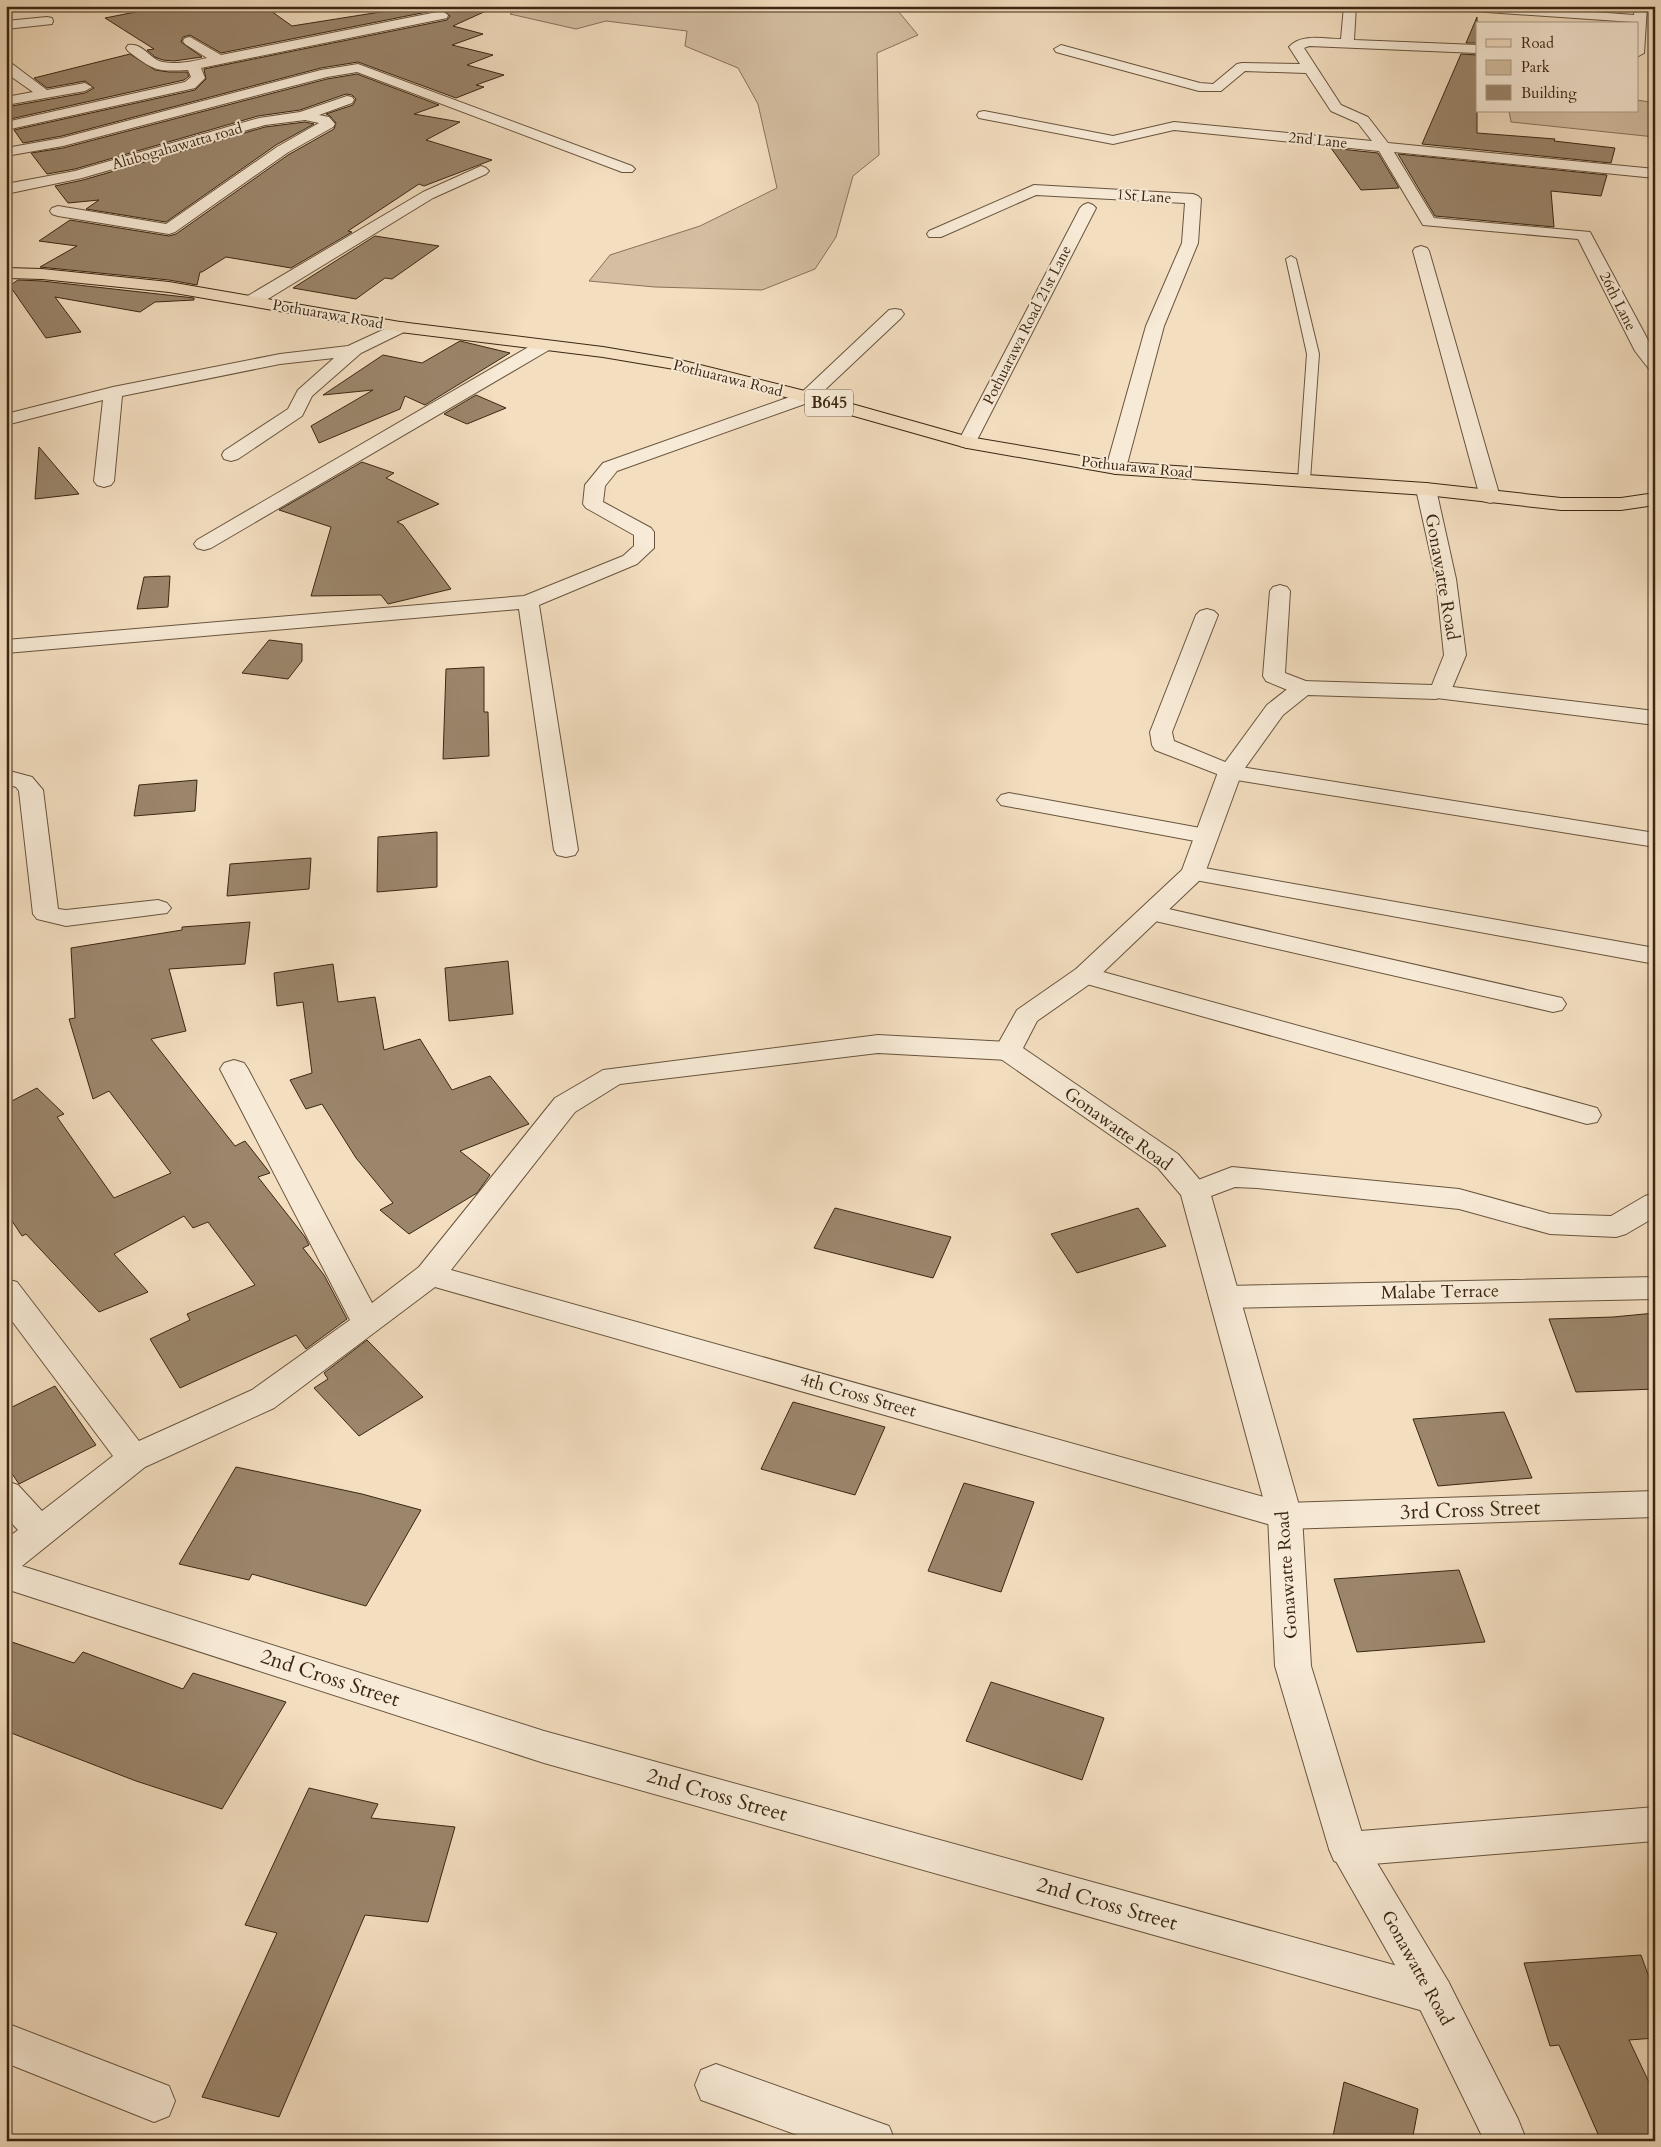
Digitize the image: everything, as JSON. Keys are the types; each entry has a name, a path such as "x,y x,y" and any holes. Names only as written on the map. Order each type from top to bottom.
{"main road":[{"name":"Pothuarawa Road","path":"6,273 42,274 169,287 400,327 603,352 680,366 807,397 967,442 1116,468 1426,489 1561,504 1621,504 1655,499"}],"street":[{"path":"1347,43 1350,6"},
{"path":"1458,6 1640,12 1638,39"},
{"path":"133,48 157,66 193,65 442,16"},
{"path":"6,25 47,21"},
{"path":"266,35 285,46"},
{"path":"190,41 218,59"},
{"path":"1383,146 1363,120 1336,108 1296,46 1307,42 1476,49"},
{"path":"1061,49 1199,88 1216,88 1242,67 1312,69"},
{"path":"6,126 190,85 198,78 193,65"},
{"path":"6,66 44,94"},
{"path":"6,152 63,142 326,73 358,68 627,169"},
{"path":"6,101 85,87"},
{"name":"Alubogahawatta road","path":"6,189 76,175 264,121 302,116 347,100"},
{"name":"2nd Lane","path":"984,115 1113,140 1174,126 1655,174"},
{"path":"58,211 168,229 282,150 328,124 324,120 302,116"},
{"name":"26th Lane","path":"1383,146 1429,222 1584,235 1644,351 1655,365"},
{"path":"252,301 428,195 481,171"},
{"name":"1St Lane","path":"935,234 1034,190 1091,200 1193,199 1190,243 1155,326 1116,468"},
{"name":"Pothuarawa Road 21st Lane","path":"967,442 1091,200"},
{"path":"1421,252 1490,496"},
{"path":"6,647 528,602 630,560 644,548 644,532 593,504 595,485 610,467 807,397 895,314"},
{"path":"232,455 296,412 304,394 353,351 400,327"},
{"path":"204,544 543,346"},
{"path":"6,420 113,392 280,359 353,351"},
{"path":"104,481 113,392"},
{"name":"Gonawatte Road","path":"1426,489 1446,579 1455,655 1442,688 1436,692"},
{"path":"1280,591 1274,676 1302,688 1436,692 1655,718"},
{"path":"528,602 566,850"},
{"path":"1206,615 1161,732 1163,745 1230,772 1655,840"},
{"path":"6,1559 133,1458 263,1399 368,1324 430,1275 565,1105 613,1076 878,1044 1008,1051 1026,1016 1085,975 1193,873 1230,772 1275,710 1302,688"},
{"path":"6,777 24,782 31,790 46,914 66,918 158,908"},
{"path":"1009,800 1206,836"},
{"path":"1193,873 1655,956"},
{"path":"1151,913 1553,1004"},
{"path":"1085,975 1587,1114"},
{"name":"Gonawatte Road","path":"1008,1051 1168,1161 1195,1192 1226,1297 1285,1516 1293,1666 1348,1849 1434,1995 1503,2134 1503,2141"},
{"path":"234,1069 368,1324"},
{"path":"1195,1192 1232,1177 1257,1178 1459,1199 1550,1224 1616,1227 1655,1203"},
{"name":"4th Cross Street","path":"430,1275 1285,1516"},
{"name":"Malabe Terrace","path":"1226,1297 1655,1288"},
{"path":"6,1290 133,1458"},
{"path":"6,1494 39,1531"},
{"name":"3rd Cross Street","path":"1285,1516 1655,1504"},
{"name":"2nd Cross Street","path":"6,1575 544,1747 1434,1995"},
{"path":"1348,1849 1655,1824"},
{"path":"6,2043 154,2101"},
{"path":"716,2085 874,2141"}],"lane":[{"path":"1291,260 1313,354 1304,480"}],"green space":[{"path":"522,6 894,6 918,35 877,53 879,155 853,176 836,237 815,269 762,290 655,287 589,281 610,255 700,226 777,188 758,104 738,68 685,46 687,31 606,21 576,29 510,14"},
{"path":"1638,100 1655,103 1655,137 1511,122 1509,112 1638,112"}],"building":[{"path":"166,6 228,6 233,11 264,6 292,26 418,6 497,6 453,26 483,34 452,45 493,55 467,65 504,75 476,85 484,87 456,98 358,62 321,68 62,136 23,143 14,130 195,90 206,79 204,69 447,20 450,16 442,9 221,53 190,35 183,37 181,42 202,57 174,61 155,57 147,50 154,49 105,18"},
{"path":"1477,17 1476,43 1466,43"},
{"path":"130,54 155,70 187,72 189,76 184,80 6,120 6,107 85,93 94,88 85,81 47,88 34,78"},
{"path":"1461,54 1476,55 1477,133 1555,139 1554,141 1615,148 1611,163 1422,144"},
{"path":"357,74 439,105 414,114 460,122 426,140 492,160 424,186 419,184 348,231 352,232 291,268 226,257 200,272 197,285 169,280 40,267 77,246 39,241 70,220 169,236 176,234 288,155 334,129 336,123 326,114 353,105 356,99 352,95 346,94 300,110 258,116 75,169 47,174 31,153 63,148 327,79"},
{"path":"305,122 314,124 276,145 166,222 86,209 99,200 68,203 55,186 83,180 265,127"},
{"path":"1331,148 1378,153 1399,188 1361,190"},
{"path":"1398,154 1607,175 1601,196 1551,191 1554,227 1435,216"},
{"path":"375,236 439,246 392,279 385,278 356,299 293,288"},
{"path":"18,280 194,298 194,300 155,302 140,312 55,297 81,332 46,338 12,289 6,288"},
{"path":"460,341 510,353 425,405 405,396 400,409 319,443 311,426 373,390 323,395 383,355 422,363"},
{"path":"476,395 506,408 467,424 444,414"},
{"path":"39,447 79,494 35,499"},
{"path":"362,462 394,473 386,478 439,504 397,522 403,525 451,589 388,604 381,595 311,596 331,527 279,510"},
{"path":"170,576 168,607 137,609 144,577"},
{"path":"269,640 302,644 302,661 288,679 242,673"},
{"path":"484,667 484,712 488,712 489,756 443,759 446,669"},
{"path":"197,780 195,811 134,816 139,785"},
{"path":"437,832 437,887 377,892 378,837"},
{"path":"311,858 309,889 227,896 230,864"},
{"path":"250,922 245,964 169,969 186,1031 151,1039 235,1146 245,1141 270,1173 258,1177 305,1237 309,1245 303,1248 324,1275 347,1319 306,1349 296,1335 180,1388 150,1339 190,1320 187,1314 255,1285 208,1222 193,1228 184,1216 114,1254 148,1292 99,1312 26,1234 22,1236 6,1212 6,1104 37,1088 64,1114 57,1117 114,1198 171,1173 109,1091 93,1099 69,1019 75,1018 71,948 182,930 182,927"},
{"path":"508,961 513,1014 449,1021 445,968"},
{"path":"333,964 338,1002 375,997 384,1050 420,1039 452,1090 490,1076 529,1124 460,1151 490,1175 477,1193 409,1234 380,1210 393,1203 356,1158 322,1104 306,1109 290,1080 312,1073 303,1002 277,1006 274,973"},
{"path":"835,1208 951,1237 933,1278 814,1248"},
{"path":"1138,1208 1166,1246 1077,1273 1051,1234"},
{"path":"1655,1313 1655,1389 1576,1392 1549,1319 1613,1317"},
{"path":"367,1340 423,1397 359,1436 314,1388 328,1379 324,1373"},
{"path":"55,1386 96,1445 19,1484 6,1465 6,1410"},
{"path":"793,1402 885,1427 855,1495 761,1469"},
{"path":"1504,1412 1532,1478 1438,1486 1413,1419"},
{"path":"236,1467 362,1494 421,1510 366,1606 252,1574 249,1580 179,1564"},
{"path":"964,1483 1034,1502 1001,1592 928,1571"},
{"path":"1459,1570 1485,1642 1357,1652 1334,1579"},
{"path":"6,1640 74,1663 83,1652 183,1689 193,1673 286,1702 222,1809 136,1781 6,1731"},
{"path":"991,1682 1104,1718 1082,1780 966,1741"},
{"path":"309,1788 378,1804 371,1818 455,1827 428,1922 365,1915 279,2117 202,2097 277,1933 245,1925"},
{"path":"1641,1955 1655,1994 1655,2038 1629,2040 1655,2095 1655,2141 1601,2141 1559,2045 1550,2046 1524,1963"},
{"path":"1344,2082 1418,2109 1412,2141 1332,2141"}]}
